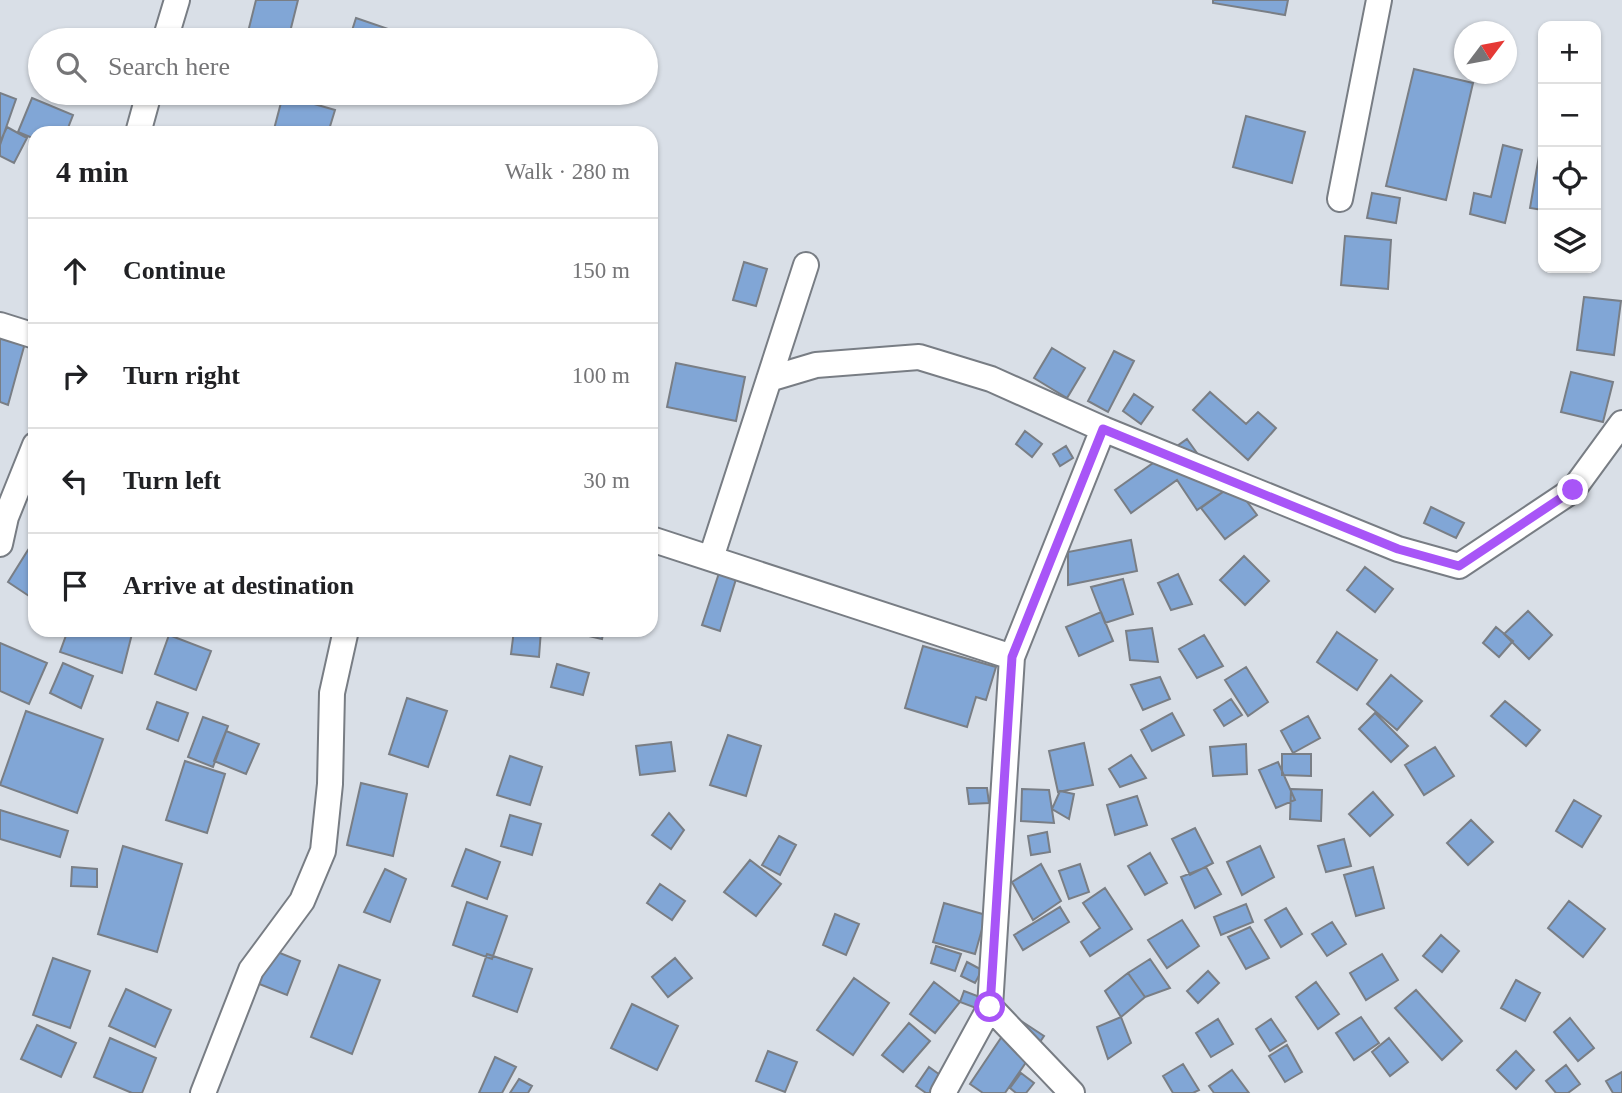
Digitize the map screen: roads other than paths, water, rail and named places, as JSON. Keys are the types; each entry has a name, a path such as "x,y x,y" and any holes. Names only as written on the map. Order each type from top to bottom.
{"street":[{"path":"169,28 177,0"},
{"path":"1340,199 1379,0"},
{"path":"140,126 146,105"},
{"path":"712,558 806,265"},
{"path":"0,325 28,333"},
{"path":"769,379 816,365 919,356 991,379 1103,429 1398,549 1459,566 1573,490 1622,423"},
{"path":"943,1093 990,1007 1012,657 1103,429"},
{"path":"0,544 6,517 28,462"},
{"path":"658,541 1012,657"},
{"path":"203,1093 251,970 302,901 323,851 330,784 332,693 344,637"},
{"path":"990,1007 1072,1093"}]}
